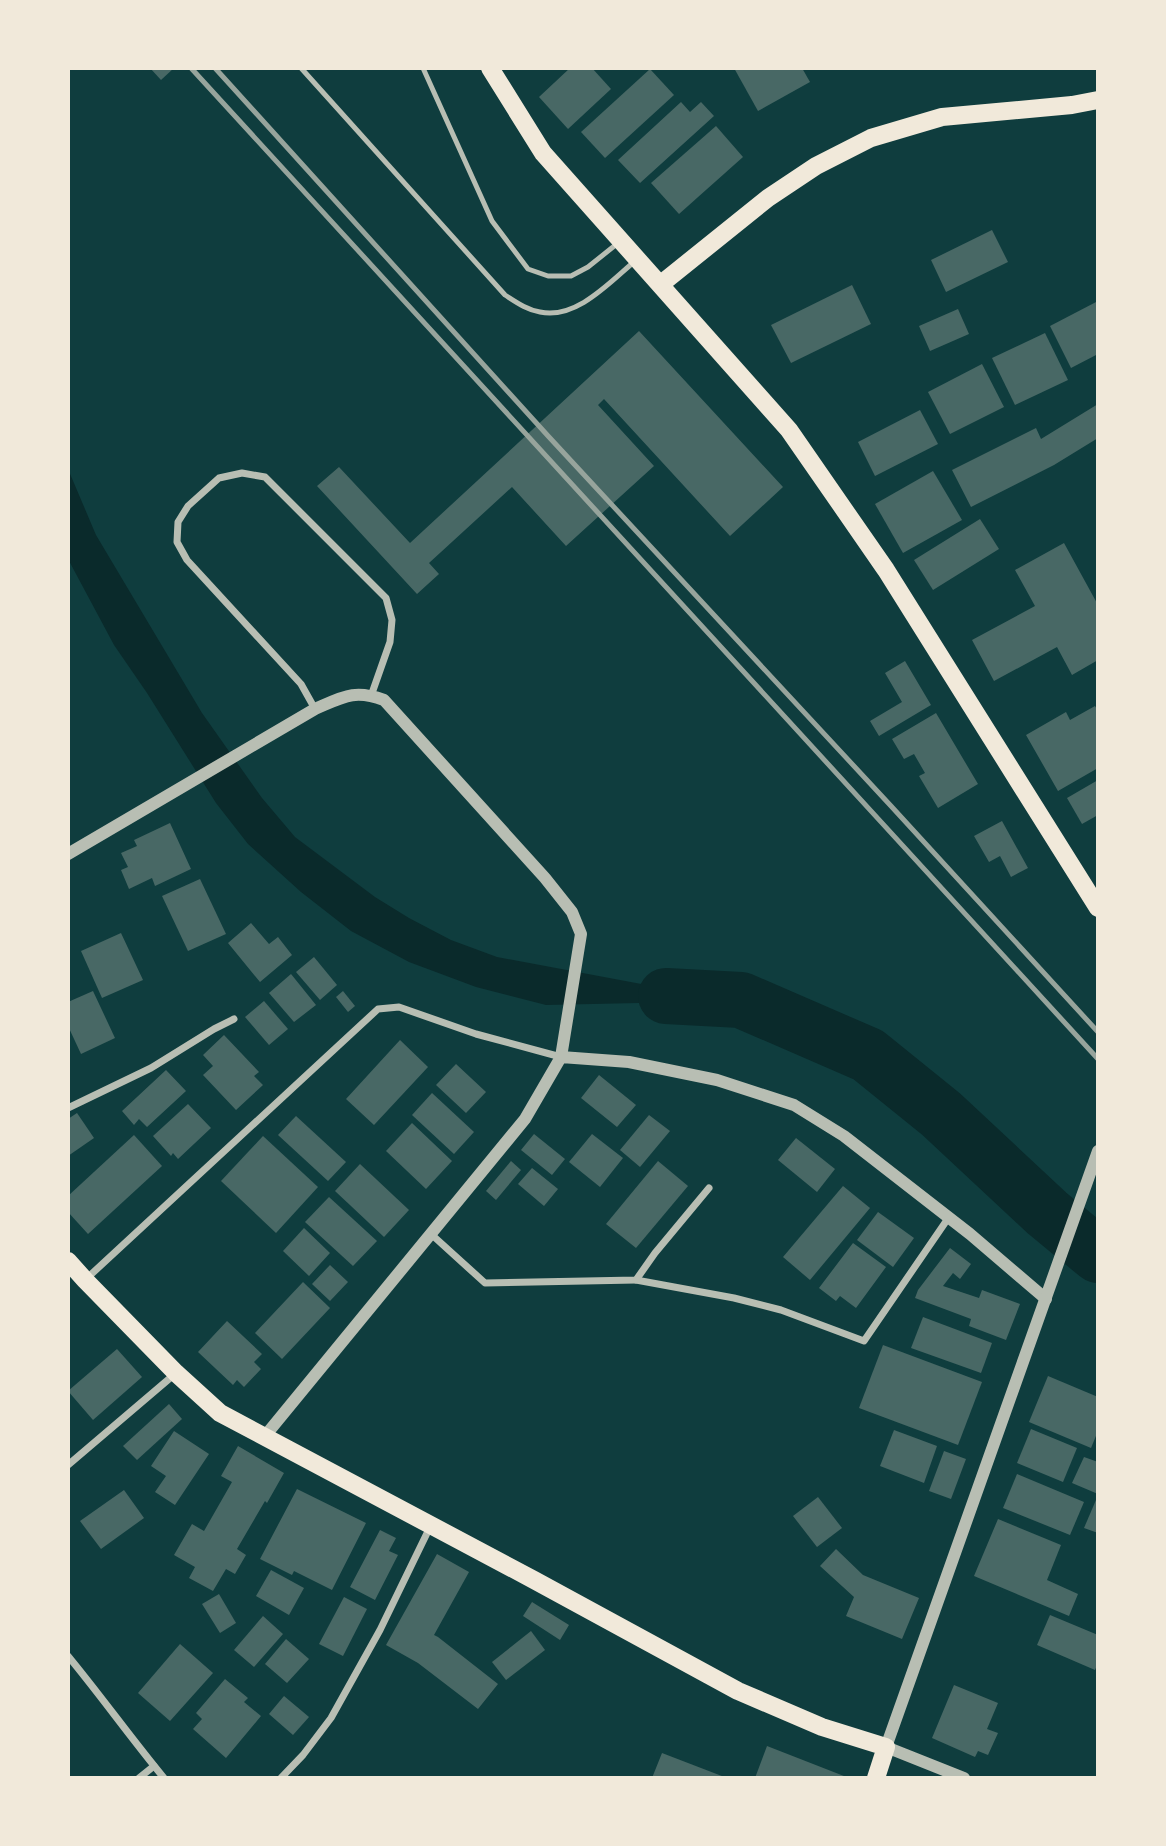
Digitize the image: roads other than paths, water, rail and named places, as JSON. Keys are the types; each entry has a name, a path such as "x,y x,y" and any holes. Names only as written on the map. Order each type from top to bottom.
{"main road":[{"path":"490,68 543,153 797,440 886,570 1098,908"},
{"path":"661,284 768,198 816,166 871,138 942,117 1072,105 1098,100"},
{"path":"68,1261 177,1373 220,1413 738,1691 822,1727 886,1747 876,1778"}],"street":[{"path":"315,709 301,684 187,560 177,542 178,522 188,506 219,478 242,473 265,477 386,598 392,620 390,642 371,696"},
{"path":"68,855 315,709 348,695 371,696 384,700 545,878 572,912 581,934 561,1057 525,1119 265,1436"},
{"path":"85,1280 378,1009 399,1007 476,1034 561,1057 629,1062 717,1080 794,1105 844,1136 1046,1298"},
{"path":"68,1108 151,1068 234,1019"},
{"path":"964,1778 886,1747 1098,1151"},
{"path":"636,1280 709,1188"},
{"path":"431,1234 485,1283 636,1280 734,1298 781,1310 864,1341 948,1217"},
{"path":"68,1465 177,1373"},
{"path":"281,1778 303,1755 331,1718 380,1630 430,1525"},
{"path":"68,1656 164,1778"},
{"path":"139,1778 154,1766"}],"lane":[{"path":"301,68 505,295 525,307 542,313 563,311 587,301 637,259"},
{"path":"423,68 492,221 528,269 548,276 571,275 588,267 620,240"}],"water":[{"path":"68,469 96,535 202,713 262,798 295,837 375,897 451,940 497,957 684,992 742,996 739,1008 716,1008 675,1014 663,1007 639,1003 546,1005 476,987 409,962 351,931 301,892 248,844 216,803 114,645 68,559"}],"waterway":[{"path":"666,996 741,1000 868,1055 941,1114 1047,1213 1098,1255"}],"railway":[{"path":"191,68 1098,1059"},
{"path":"215,68 549,437 1098,1032"}]}
